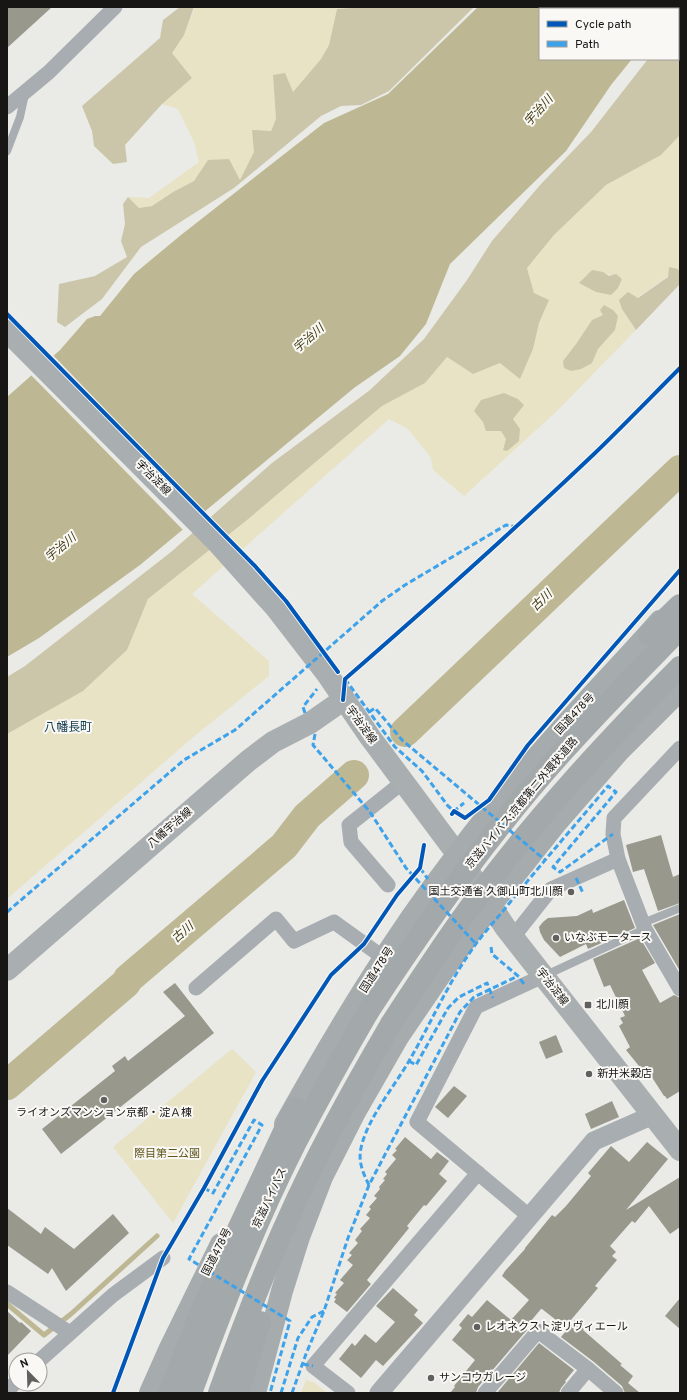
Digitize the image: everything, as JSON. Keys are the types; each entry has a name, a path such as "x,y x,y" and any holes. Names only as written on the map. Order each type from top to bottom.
{"highway":[{"name":"国道478号","path":"150,1393 214,1256 294,1108 384,958 457,854 557,733 648,635 680,598"},
{"path":"648,635 680,605"},
{"name":"京滋バイパス;京都第二外環状道路","path":"368,1012 406,954 449,893 507,818 558,756 680,629"},
{"path":"219,1393 260,1282 320,1151 354,1087 391,1024 429,964 477,898 526,835 581,771 680,667"},
{"path":"238,1393 252,1345 272,1287 294,1234 356,1112 398,1037 445,968 491,905 557,822 619,752 680,690"},
{"name":"京滋バイパス","path":"192,1393 236,1274 264,1209 296,1142 331,1075 368,1012"},
{"path":"169,1393 200,1314 294,1108"},
{"path":"255,1393 282,1291 299,1237 322,1177"}],"main road":[{"name":"宇治淀線","path":"7,330 246,574 276,608 327,674 343,700 457,854 513,937 680,1150"},
{"name":"八幡宇治線","path":"7,970 248,761 273,742 310,723 343,700"}],"street":[{"path":"7,107 49,72 115,7"},
{"path":"680,748 614,818 613,834 618,859 644,926 680,989"},
{"path":"388,886 351,842 349,825 403,782"},
{"path":"513,937 551,889 618,859"},
{"path":"196,988 276,919 294,941 334,922 384,958"},
{"path":"529,1216 417,1122 476,1007 499,995 543,976"},
{"path":"379,1393 594,1141 653,1115"},
{"path":"348,1393 313,1366 478,1173"},
{"path":"48,1353 113,1295 162,1258"},
{"path":"7,1292 70,1333"},
{"path":"485,1393 538,1331 588,1369 616,1393"},
{"path":"568,1393 588,1369"}],"lane":[{"path":"7,151 20,117 25,92"},
{"path":"543,976 680,908"}],"green space":[{"path":"195,7 364,7 337,9 329,45 321,59 293,92 273,75 276,119 271,131 252,131 255,152 240,180 194,181 173,192 152,206 139,208 128,197 149,198 199,162 194,142 178,109 162,104 192,78 172,53 184,35"},
{"path":"680,135 680,273 678,269 637,298 628,292 631,323 636,330 557,411 464,496 433,470 431,458 408,429 389,419 192,594 269,661 269,676 192,738 7,899 7,734 83,691 127,650 148,599 247,520 382,406 425,383 447,357 473,374 500,363 520,378 533,349 539,323 549,300 534,293 527,268 554,235 606,185 661,155","holes":["592,270 622,278 618,288 579,283","603,315 615,330 598,349 592,363 563,361 592,320","483,422 520,429 506,439 501,430 486,430"]},
{"name":"際目第二公園","path":"232,1049 256,1072 173,1223 113,1147"},
{"path":"306,1380 315,1383 327,1393 301,1393"}],"shaded area":[{"path":"180,7 194,7 184,35 172,53 192,78 162,104 125,145 127,162 113,164 94,146 92,131 82,106 160,38 163,20"},
{"path":"364,7 474,7 389,91 361,105 341,106 321,116 234,188 141,247 102,299 65,327 57,322 59,284 95,276 127,257 121,241 125,224 123,204 128,197 139,208 152,206 173,192 194,181 208,160 229,159 240,180 254,152 252,130 271,131 276,119 273,75 285,73 293,92 321,59 329,45 337,9"},
{"path":"680,20 680,135 661,155 606,185 554,235 527,268 534,293 549,300 539,323 533,349 520,379 500,363 473,374 447,357 425,383 382,406 247,520 148,599 127,650 83,691 7,734 7,677 25,666 171,552 272,463 370,390 424,339 467,280 492,241 541,184 591,132 647,60 679,60"},
{"path":"669,267 678,269 680,273 680,284 636,330 622,309 619,300 628,292 638,298 668,277"},
{"path":"592,270 603,272 609,276 616,274 622,279 618,288 611,295 596,292 579,283"},
{"path":"604,305 613,310 618,316 615,330 598,349 592,363 581,369 571,371 564,368 563,361 592,320 603,315 600,310"},
{"path":"504,393 518,399 524,405 513,419 520,429 519,441 507,451 503,450 506,439 501,431 486,431 483,422 474,411 481,400"}],"water":[{"name":"宇治川","path":"478,7 674,7 539,8 539,60 631,60 611,85 566,151 450,264 426,324 400,356 354,388 140,565 39,638 7,657 7,397 60,350 87,319 100,316 134,274 181,235 324,123 388,94"}],"pier":[{"path":"52,354 206,513 184,531 30,374"}],"building":[{"path":"7,7 52,7 7,48"},
{"path":"661,835 673,877 680,874 680,903 658,911 644,869 633,872 626,845"},
{"path":"624,900 635,928 588,949 586,944 560,957 544,940 540,932 539,927 548,918 577,916 592,909 593,913"},
{"path":"680,914 680,971 653,925"},
{"path":"640,938 655,963 642,970 660,1003 674,995 680,998 680,1091 667,1099 646,1068 643,1071 626,1050 630,1047 619,1026 623,1023 620,1018 625,1016 610,985 604,987 593,959"},
{"name":"ライオンズマンション京都・淀Ａ棟","path":"175,983 214,1033 61,1154 42,1129 115,1071 112,1066 125,1056 128,1061 185,1016 163,992"},
{"path":"556,1035 563,1052 546,1059 539,1042"},
{"path":"454,1086 467,1096 448,1118 435,1107"},
{"path":"612,1101 619,1117 591,1129 585,1114"},
{"path":"405,1137 431,1159 437,1152 449,1161 439,1174 447,1181 426,1206 424,1205 407,1226 409,1228 367,1280 371,1284 347,1312 334,1302 336,1299 334,1298 337,1294 335,1293 344,1283 340,1280 353,1265 347,1260 352,1255 349,1253 358,1243 355,1240 362,1231 360,1229 370,1218 366,1215 371,1209 369,1207 377,1198 374,1196 385,1180 383,1179 387,1174 385,1172 396,1159 392,1155"},
{"path":"647,1142 668,1159 626,1210 680,1177 680,1227 670,1234 649,1206 635,1223 632,1221 610,1246 616,1252 612,1256 617,1260 595,1286 598,1288 565,1327 541,1309 525,1328 527,1330 478,1387 476,1393 450,1393 475,1360 452,1340 462,1328 459,1325 468,1314 472,1317 487,1300 511,1320 529,1300 502,1276 505,1271 552,1215 555,1217 566,1206 591,1176 588,1173 611,1146 629,1162"},
{"path":"7,1208 41,1234 45,1227 74,1249 113,1214 129,1233 66,1291 52,1268 48,1274 7,1245"},
{"path":"393,1288 418,1310 414,1315 423,1323 383,1366 376,1360 361,1378 339,1359 352,1343 355,1346 365,1334 376,1343 395,1322 376,1306"},
{"path":"680,1298 680,1329 665,1316"},
{"path":"7,1311 31,1331 11,1352 8,1352 7,1356"},
{"path":"575,1320 584,1329 583,1330 622,1364 620,1365 633,1376 628,1383 640,1393 625,1393 622,1386 561,1337"},
{"path":"539,1343 574,1370 565,1381 566,1382 559,1393 497,1393"}],"waterway":[{"name":"古川","path":"405,732 680,470"},
{"name":"古川","path":"7,1085 126,983 128,979 284,846 307,816 354,775"},
{"path":"7,1304 44,1335 71,1314 157,1236"}],"marked path":[{"path":"7,912 184,760 235,730 382,601 405,585 506,525 517,527"},
{"path":"345,679 395,747 422,771 448,806 454,811 464,803"},
{"path":"305,713 303,707 317,689"},
{"path":"369,712 375,708 402,740 545,860"},
{"path":"315,734 313,745 370,812 406,868 476,944"},
{"path":"369,1185 363,1172 360,1158 364,1137 382,1103 409,1061 454,977 471,951 523,886 608,786 616,792 553,867 560,872 613,834"},
{"path":"420,868 428,879"},
{"path":"576,878 583,893"},
{"path":"491,947 492,954 518,976 524,984"},
{"path":"292,1393 324,1311 348,1238 369,1185 460,1012 474,997 518,976"},
{"path":"409,1061 416,1065 448,1008 459,997 487,983 493,998"},
{"path":"204,1188 213,1193 254,1120 262,1125 189,1259 290,1321 270,1393"},
{"path":"281,1393 298,1338 312,1317 324,1311"},
{"path":"303,1364 313,1366"}],"cycle path":[{"path":"7,314 255,566 286,601 338,672"},
{"path":"343,700 345,679 533,511 605,443 680,368"},
{"path":"452,814 454,811 465,818 489,800 528,745 680,570"},
{"path":"113,1393 163,1258 204,1188 262,1081 331,975 364,944 397,895 420,868 424,845"}],"place":[{"name":"国土交通省 久御山町北川顔","path":"571,892"},
{"name":"いなぶモータース","path":"556,938"},
{"name":"北川顔","path":"588,1005"},
{"name":"新井米穀店","path":"589,1074"},
{"name":"ライオンズマンション京都・淀Ａ棟","path":"104,1100"},
{"name":"レオネクスト淀リヴィエール","path":"477,1327"},
{"name":"サンコウガレージ","path":"431,1378"}],"district":[{"name":"八幡長町","path":"68,728"}]}
